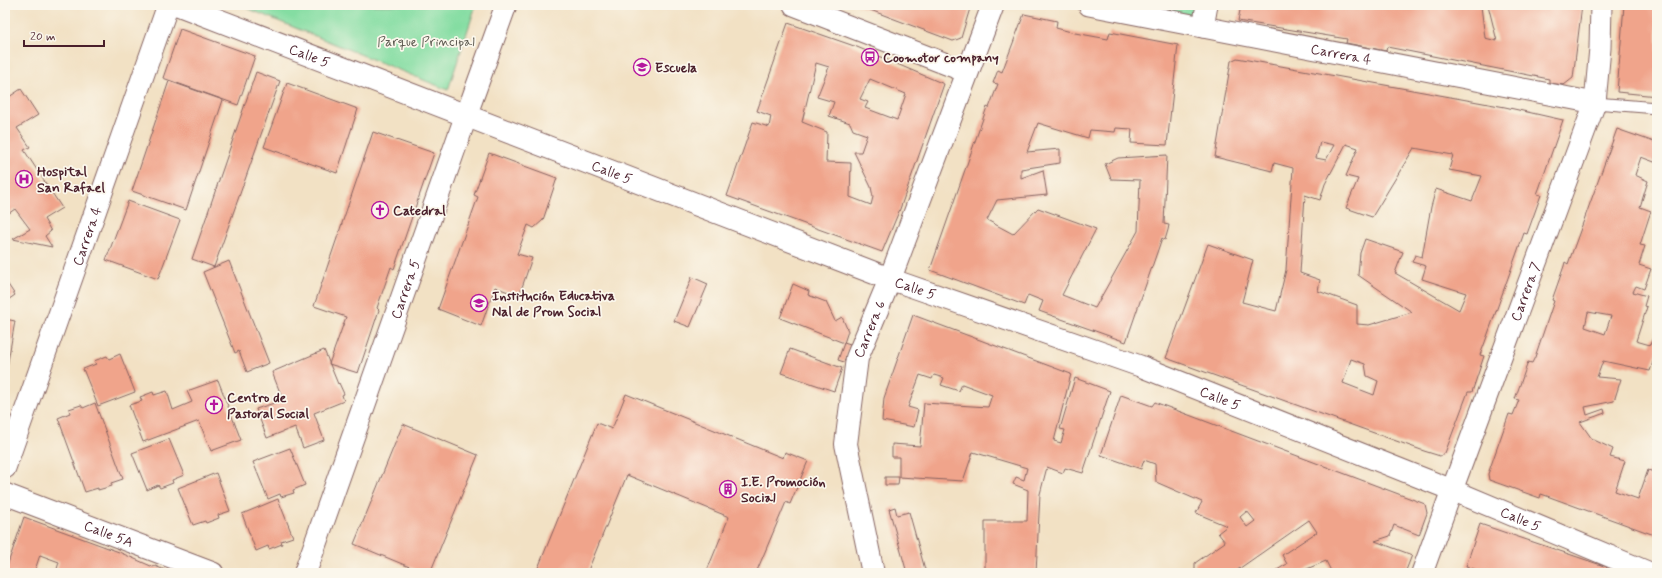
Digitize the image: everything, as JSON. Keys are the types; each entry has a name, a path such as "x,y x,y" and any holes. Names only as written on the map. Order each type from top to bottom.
{"main road":[{"name":"Calle 5","path":"179,5 890,279"},
{"name":"Carrera 6","path":"873,573 846,444 857,358 890,279 993,5"},
{"name":"Carrera 5","path":"305,573 466,116"}],"street":[{"name":"Carrera 4","path":"5,468 168,5"},
{"name":"Carrera 5","path":"466,116 506,5"},
{"path":"794,5 967,72"},
{"name":"Carrera 4","path":"1089,5 1595,103"},
{"path":"1203,27 1207,5"},
{"name":"Carrera 7","path":"1422,573 1595,103 1600,48 1601,5"},
{"name":"Calle 5","path":"890,279 1140,366 1452,490 1650,573"},
{"name":"Calle 5A","path":"5,494 213,573"}],"lane":[{"path":"1595,103 1657,108"}],"green space":[{"name":"Parque Principal","path":"239,5 476,5 448,90"},
{"path":"1143,5 1200,5 1198,17"}],"building":[{"path":"857,5 971,5 961,38 953,41"},
{"path":"1241,5 1368,5 1381,7 1381,5 1474,5 1481,6 1485,38 1497,41 1488,5 1582,5 1573,78 1564,85 1549,83 1549,79 1387,47 1386,51 1346,43 1347,39 1238,21"},
{"path":"1624,5 1657,5 1657,96 1617,92"},
{"path":"1024,14 1057,21 1056,28 1075,33 1108,39 1110,32 1178,45 1167,145 1131,143 1132,129 1116,128 1115,132 1090,130 1088,138 1038,123 1027,152 1060,149 1060,163 1021,169 1021,178 1043,170 1047,195 997,200 987,220 1013,234 1038,208 1096,229 1062,295 1095,308 1138,231 1140,180 1111,179 1105,164 1118,158 1167,155 1164,224 1169,225 1168,230 1165,240 1162,238 1126,342 1039,311 1043,301 1028,295 1024,305 930,270 987,107 989,108 998,84 993,83 998,70 1002,72"},
{"path":"788,23 857,47 944,84 900,209 882,252 727,196 753,122 769,127 771,116 757,111","holes":["816,63 829,67 817,97 834,102 829,116 850,123 853,130 867,135 861,152 854,152 871,187 873,197 871,205 850,197 851,163 826,162 827,132 802,122","870,79 906,94 897,120 865,108 868,102 860,99"]},
{"path":"180,29 255,56 238,105 163,78"},
{"path":"1237,58 1505,107 1563,120 1537,194 1541,195 1527,234 1524,233 1480,355 1484,356 1472,392 1468,392 1445,453 1440,456 1166,358 1208,244 1253,260 1242,302 1276,311 1286,270 1293,168 1274,163 1272,171 1215,157 1231,61","holes":["1320,142 1334,145 1326,160 1316,158","1346,144 1358,148 1346,176 1358,179 1346,208 1372,217 1414,148 1453,155 1449,170 1482,176 1472,201 1436,189 1431,207 1422,257 1415,255 1412,262 1426,266 1422,279 1466,293 1459,310 1395,273 1403,252 1365,239 1360,253 1358,275 1412,312 1369,325 1357,324 1357,305 1318,291 1320,280 1300,273 1305,195 1320,200 1325,184","1351,359 1365,364 1367,376 1378,381 1374,395 1343,383"]},
{"path":"256,72 280,81 214,267 192,259"},
{"path":"169,81 223,100 186,210 132,191"},
{"path":"287,83 358,109 337,173 264,147"},
{"name":"Hospital San Rafael","path":"21,89 38,115 17,128 30,147 24,150 62,208 44,219 51,231 45,236 52,247 13,239 30,229 15,209 5,216 5,97 6,99"},
{"path":"1617,129 1657,143 1657,163 1641,157 1635,175 1648,181 1640,207 1651,211 1640,245 1645,246 1639,265 1651,269 1644,289 1636,286 1633,292 1647,296 1644,306 1647,307 1636,341 1650,345 1653,337 1657,338 1657,350 1650,371 1603,361 1597,377 1621,379 1614,401 1585,407 1587,415 1604,409 1605,413 1580,422 1592,439 1613,449 1610,457 1625,461 1615,491 1638,499 1648,470 1657,473 1657,536 1541,494 1540,498 1489,480 1488,474 1509,414 1513,415 1519,400 1515,399 1528,362 1532,363 1535,357 1554,301 1552,300 1565,262 1568,264","holes":["1588,312 1611,316 1605,334 1585,327"]},
{"name":"Catedral","path":"373,132 434,153 394,269 391,267 377,308 379,310 358,373 329,364 346,317 314,306"},
{"path":"489,153 557,178 543,220 534,228 528,225 517,254 532,258 519,296 495,287 481,326 438,309 478,197 474,195"},
{"path":"128,201 180,220 158,279 106,260"},
{"path":"229,261 269,363 247,372 239,351 235,353 203,272"},
{"path":"692,277 708,284 690,327 674,321"},
{"path":"5,280 15,295 5,302"},
{"path":"793,284 809,291 808,295 826,302 835,321 842,317 848,331 844,343 780,318"},
{"path":"913,315 1071,374 1054,441 1061,443 1065,430 1060,429 1075,378 1110,391 1083,473 1065,468 1063,473 1047,467 1040,494 1036,573 985,573 985,521 1027,521 1028,490 1013,484 1016,477 1024,480 1027,468 973,452 963,481 899,477 899,457 892,457 892,444 920,446 924,403 988,407 992,395 962,384 959,391 941,385 944,378 934,375 932,379 920,375 908,407 918,410 914,427 882,421 884,398"},
{"path":"5,319 15,321 6,373 5,373"},
{"path":"844,343 850,345 844,362 838,360"},
{"path":"790,349 842,368 834,391 781,373"},
{"path":"324,350 338,384 339,383 344,394 342,395 344,401 314,413 324,440 303,448 295,427 267,438 256,409 283,400 272,372"},
{"path":"120,354 135,392 98,406 83,369 96,364 94,361 107,356 109,359"},
{"path":"218,380 241,440 211,451 199,421 143,442 129,405 142,401 140,397 153,392 154,395 167,391 173,410 192,402 187,391"},
{"name":"I.E. Promoción Social","path":"626,394 783,458 785,452 808,461 790,504 786,502 756,573 706,573 729,517 627,475 587,573 536,573 597,423 612,429"},
{"path":"1121,395 1152,406 1155,402 1425,504 1427,513 1419,535 1394,525 1390,536 1375,541 1412,555 1405,573 1332,573 1326,561 1297,573 1278,573 1277,570 1287,564 1282,555 1317,532 1309,520 1233,573 1195,573 1195,563 1225,542 1218,533 1227,526 1196,513 1202,502 1156,482 1155,464 1144,460 1141,469 1101,455","holes":["1247,511 1255,521 1247,527 1240,517"]},
{"path":"95,403 123,479 111,483 112,486 85,492 58,418 70,413 69,409 81,405 83,408"},
{"path":"403,424 478,455 430,573 424,573 354,544"},
{"path":"169,439 184,475 172,480 173,483 160,488 158,485 147,490 132,453"},
{"path":"290,448 305,485 293,490 294,493 281,497 280,494 268,499 253,462"},
{"path":"216,473 230,511 218,515 219,518 206,523 205,521 193,525 178,488"},
{"path":"885,477 899,477 898,485 885,485"},
{"path":"278,499 293,537 281,541 282,544 269,549 268,546 256,551 242,514"},
{"path":"895,507 897,515 909,512 926,573 907,573 889,509"},
{"path":"24,517 172,573 66,573 57,569 59,562 40,555 34,573 5,572"},
{"path":"1480,524 1607,567 1605,573 1485,573 1466,566"}],"place":[{"name":"Coomotor company","path":"870,57"},
{"name":"Escuela","path":"642,67"},
{"name":"Hospital San Rafael","path":"24,179"},
{"name":"Catedral","path":"380,210"},
{"name":"Institución Educativa Nal de Prom Social","path":"479,303"},
{"name":"Centro de Pastoral Social","path":"214,405"},
{"name":"I.E. Promoción Social","path":"728,489"}]}
